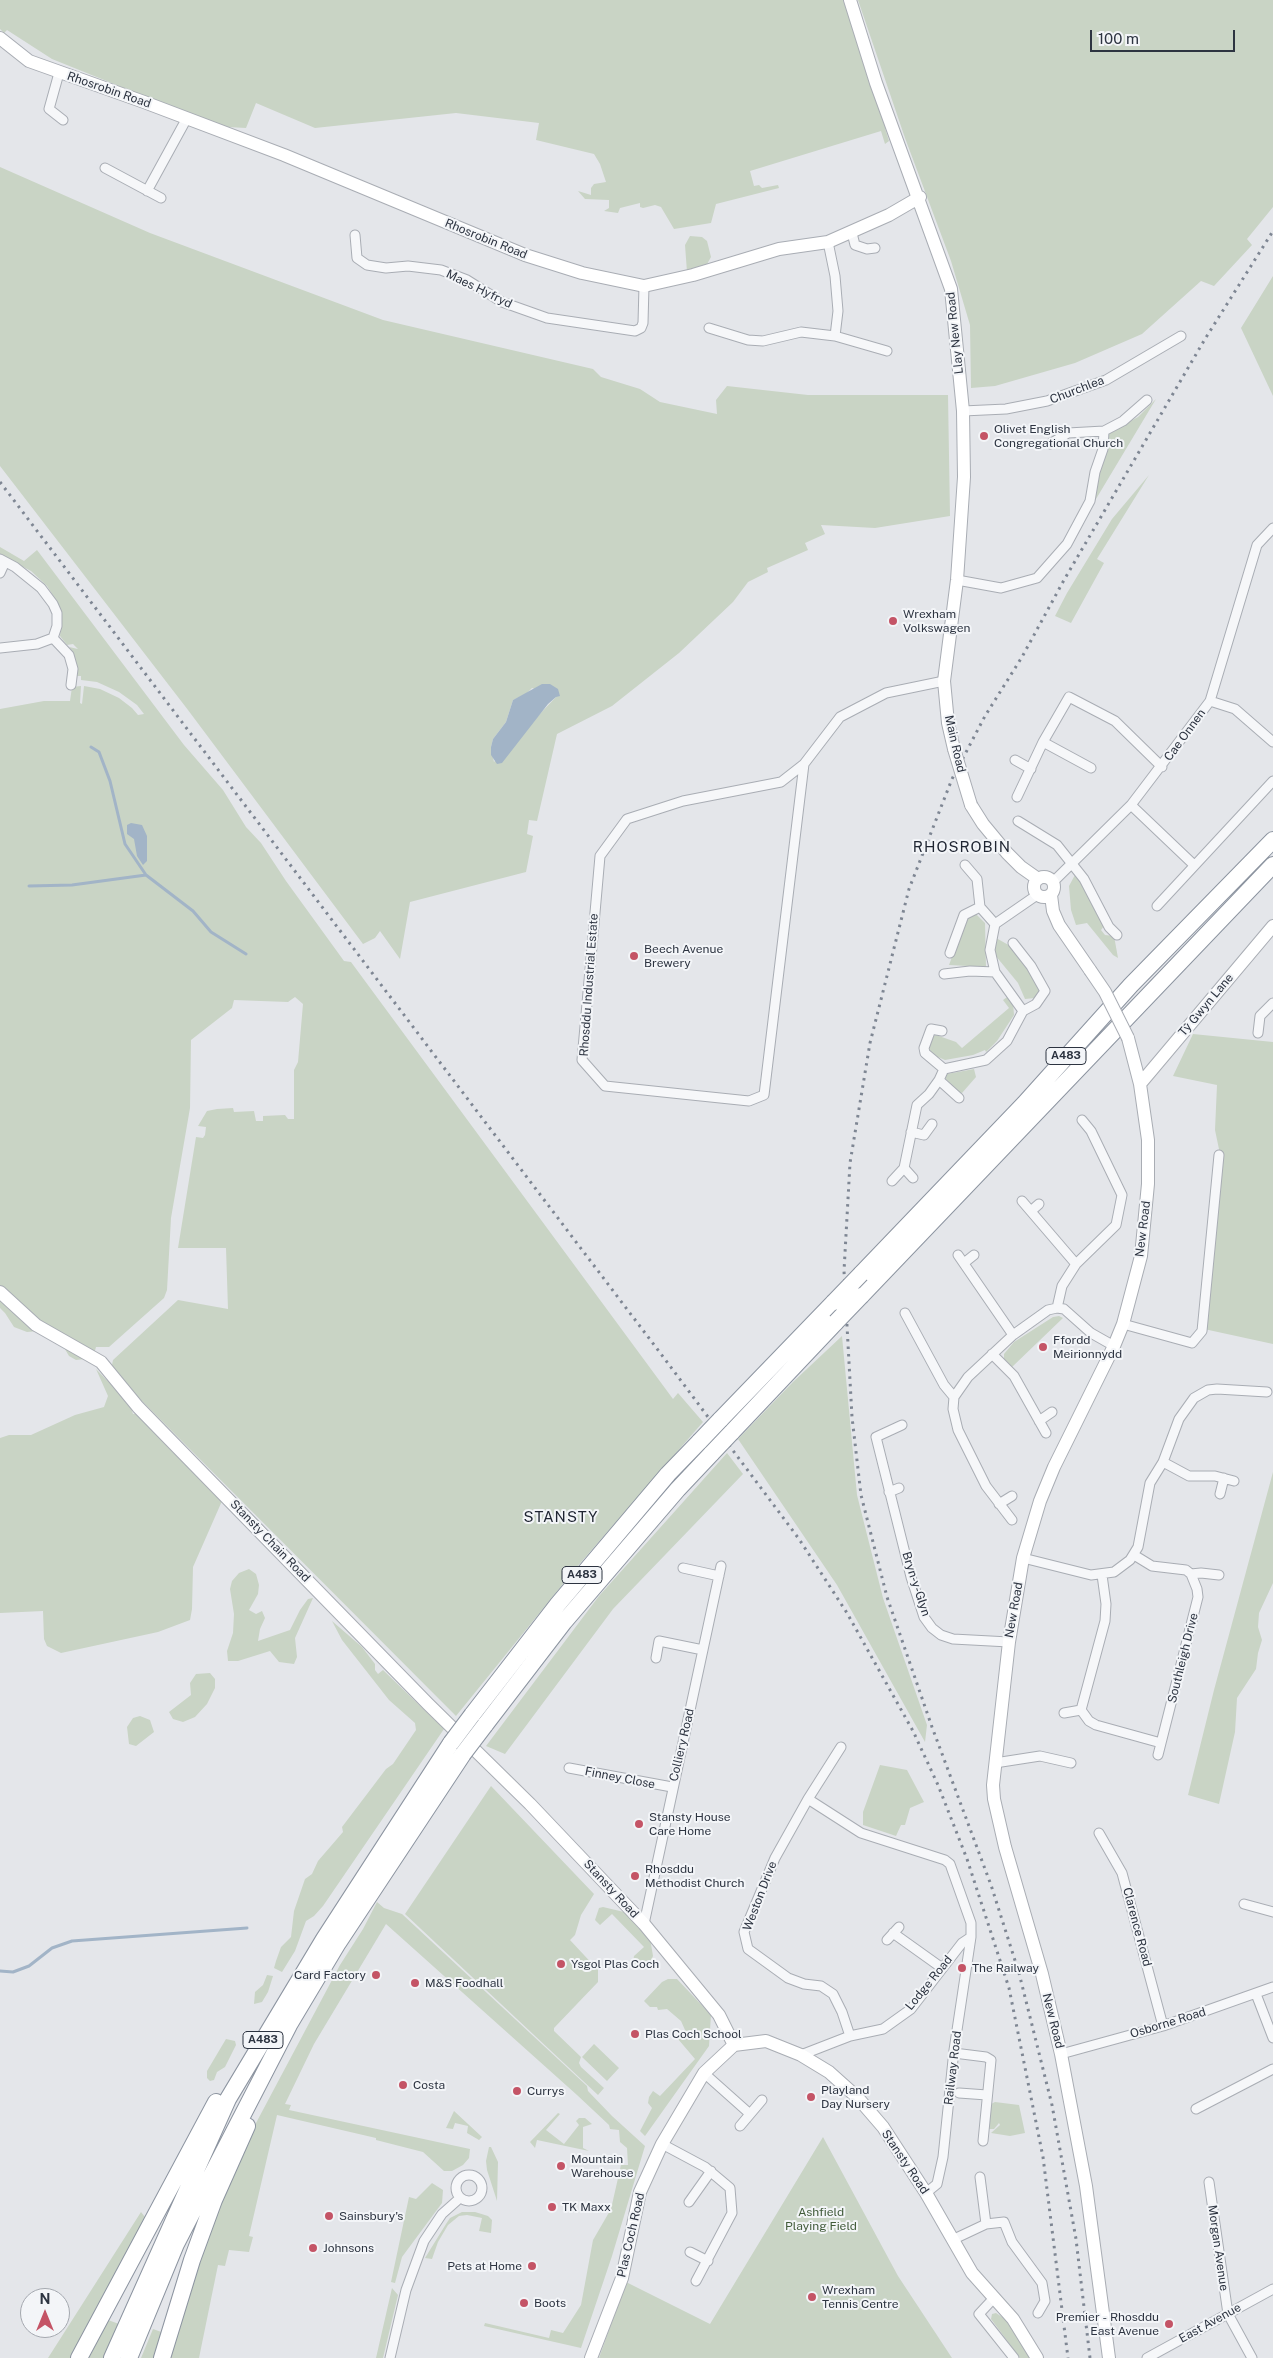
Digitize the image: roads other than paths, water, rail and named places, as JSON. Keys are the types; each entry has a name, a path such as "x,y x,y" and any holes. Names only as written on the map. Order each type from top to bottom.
{"highway":[{"name":"A483","path":"112,2358 228,2098 334,1923 409,1805 479,1720 558,1604 668,1474 1024,1104 1131,985 1273,840"},
{"name":"A483","path":"479,1720 678,1489 1273,866"},
{"name":"A483","path":"129,2358 184,2226 289,2025 457,1749"},
{"name":"A483","path":"79,2358 240,2061 280,1998 334,1923"},
{"name":"A483","path":"162,2358 192,2260 214,2200 248,2123 297,2034 338,1943"}],"main road":[{"name":"Llay New Road","path":"850,0 876,83 920,197 952,289 962,411 964,477 957,580 944,682"},
{"name":"Rhosrobin Road","path":"0,38 29,62 187,118 525,255 582,273 644,286 693,276 779,249 828,242 852,232 920,197"},
{"name":"Main Road","path":"944,682 948,723 971,805 983,824 1007,853 1021,867 1038,878"},
{"path":"1051,895 1044,898 1037,895 1034,887 1038,878 1048,877 1054,882"},
{"name":"New Road","path":"1054,882 1054,889 1051,895 1053,911 1058,925 1105,992 1128,1038 1140,1084 1148,1140 1147,1193 1141,1256 1123,1324 1050,1476 1040,1501 1023,1558 1009,1642 994,1785 996,1809 1061,2054 1086,2186 1109,2358"},
{"name":"Tŷ Gwyn Lane","path":"1140,1084 1273,926"},
{"name":"Stansty Chain Road","path":"0,1292 36,1325 101,1362 138,1407 428,1704 530,1804"},
{"name":"Stansty Road","path":"530,1804 644,1924 720,2015 734,2045 766,2041 801,2055 829,2072 858,2098 883,2127 926,2193 972,2274 1013,2319 1037,2358"},
{"name":"Plas Coch Road","path":"591,2358 622,2278 640,2192 662,2144 704,2073 734,2045"}],"street":[{"path":"60,73 49,109 63,120"},
{"path":"147,191 187,118"},
{"path":"104,168 161,198"},
{"path":"852,232 855,245 867,249 875,248"},
{"name":"Maes Hyfryd","path":"354,235 357,258 367,265 386,268 408,266 441,270 467,280 502,302 547,318 635,331 641,328 643,323 644,286"},
{"path":"828,242 835,276 838,311 836,336"},
{"path":"709,328 748,340 763,341 801,332 836,336 887,351"},
{"name":"Churchlea","path":"962,411 1006,409 1047,402 1106,380 1180,336"},
{"path":"1050,444 1068,432 1104,431 1123,421 1147,400"},
{"path":"957,580 1001,588 1038,578 1067,544 1090,501 1095,472 1103,449 1104,431"},
{"name":"Cae Onnen","path":"1054,882 1071,863 1132,805 1210,701 1257,545 1273,528"},
{"path":"0,573 2,561 15,567 41,588 53,604 56,613 56,626 53,638"},
{"path":"0,648 37,644 53,638"},
{"path":"53,638 69,655 73,669 72,685"},
{"name":"Rhosddu Industrial Estate","path":"804,764 764,1095 749,1101 605,1086 582,1060 600,856 627,819 683,801 781,782 804,764 840,716 886,693 944,682"},
{"path":"1017,797 1043,742 1069,697 1115,721 1162,767"},
{"path":"1210,701 1235,709 1273,742"},
{"path":"1043,742 1091,768"},
{"path":"1015,760 1031,769"},
{"path":"1157,906 1273,781"},
{"path":"1132,805 1194,865"},
{"path":"1018,822 1038,832 1057,845 1084,879 1107,929 1117,935"},
{"path":"1034,841 1038,832"},
{"path":"965,865 977,879 980,907 995,924"},
{"path":"1023,1011 994,972 990,950 995,924 1037,895"},
{"path":"950,953 964,915 980,907"},
{"path":"944,1069 986,1060 1007,1041 1023,1011 1036,1004 1049,991 1013,943"},
{"path":"944,974 970,971 994,972"},
{"path":"1258,1033 1260,1016 1273,1004"},
{"path":"942,1031 931,1026 925,1041 925,1053 944,1069"},
{"path":"892,1181 904,1168 917,1105 930,1094 944,1069"},
{"path":"939,1080 959,1098"},
{"path":"1057,1308 1062,1286 1076,1264 1116,1226 1122,1195 1094,1127 1082,1120"},
{"path":"911,1132 924,1135 932,1124"},
{"path":"1123,1324 1192,1343 1202,1331 1219,1155"},
{"path":"904,1168 914,1178"},
{"path":"1022,1201 1076,1264"},
{"path":"1031,1211 1039,1204"},
{"path":"958,1255 1013,1335"},
{"path":"964,1263 974,1255"},
{"path":"1012,1520 986,1486 958,1430 953,1409 954,1397 968,1377 992,1354 1013,1335 1048,1310 1064,1309 1091,1333 1114,1346"},
{"path":"905,1314 944,1385 954,1397"},
{"path":"992,1354 1014,1376 1046,1433"},
{"path":"1023,1558 1091,1575 1114,1572 1134,1555 1141,1539 1150,1483 1163,1462 1179,1419 1188,1404 1200,1394 1226,1389 1267,1392"},
{"path":"1039,1421 1052,1412"},
{"name":"Bryn-y-Glyn","path":"902,1425 876,1437 920,1605 932,1628 941,1635 953,1639 1009,1642"},
{"path":"1163,1462 1189,1476 1224,1478 1234,1481"},
{"path":"1220,1494 1224,1478"},
{"path":"889,1492 899,1488"},
{"path":"999,1504 1012,1496"},
{"path":"1134,1555 1152,1566 1179,1567 1191,1574 1219,1575"},
{"name":"Colliery Road","path":"644,1924 721,1566"},
{"path":"683,1568 719,1576"},
{"name":"Southleigh Drive","path":"1158,1755 1198,1598 1196,1581 1191,1574"},
{"path":"1081,1710 1105,1621 1106,1597 1102,1575"},
{"path":"656,1658 659,1641 704,1650"},
{"path":"1081,1710 1089,1721 1096,1725 1161,1743"},
{"path":"1064,1713 1081,1710"},
{"name":"Weston Drive","path":"842,1747 808,1799 775,1858 744,1932 748,1949 788,1978 804,1984 821,1986 833,1994 842,2012 850,2036"},
{"path":"995,1763 1040,1756 1071,1763"},
{"name":"Finney Close","path":"569,1768 672,1787"},
{"name":"Railway Road","path":"808,1799 861,1833 944,1860 950,1864 971,1923 971,1938 954,2053 943,2157 937,2184 926,2193"},
{"name":"Clarence Road","path":"1099,1833 1122,1873 1163,2026"},
{"path":"1244,1904 1273,1912"},
{"path":"893,1933 942,1968"},
{"name":"Lodge Road","path":"801,2055 850,2036 883,2029 911,2009 962,1943 971,1938"},
{"name":"Osborne Road","path":"1061,2054 1163,2026 1273,1988"},
{"path":"1256,1994 1273,2038"},
{"path":"954,2053 986,2057 991,2060 983,2141"},
{"path":"1196,2110 1273,2069"},
{"path":"704,2073 750,2114"},
{"path":"959,2093 987,2095"},
{"path":"740,2126 762,2100"},
{"path":"662,2144 710,2172 730,2188 732,2213 696,2281"},
{"path":"689,2202 710,2172"},
{"path":"980,2177 986,2224"},
{"name":"Morgan Avenue","path":"1208,2182 1228,2314 1252,2358"},
{"path":"390,2358 406,2290 424,2241 442,2214 460,2198"},
{"path":"952,2240 1002,2217 1012,2242 1042,2283 1044,2301 1038,2312"},
{"path":"690,2252 708,2261"},
{"name":"East Avenue","path":"1147,2358 1273,2289"},
{"path":"993,2299 979,2314 1014,2358"}],"water":[{"path":"542,684 550,684 558,689 560,696 548,704 502,763 497,764 491,755 493,739 506,722 513,700"},
{"path":"131,823 142,825 147,836 147,861 143,865 137,856 134,839 127,834 127,825"}],"waterway":[{"path":"91,747 99,752 110,781 125,844 146,875 193,911 211,932 246,954"},
{"path":"29,886 72,885 146,875"},
{"path":"0,1971 13,1972 29,1966 52,1948 72,1941 247,1928"}],"railway":[{"path":"1090,2358 1076,2239 1052,2105 1019,1973 991,1885 932,1727 887,1597 861,1495 852,1417 844,1271 850,1163 870,1043 909,889 952,779 985,716 1022,657 1064,580 1205,339 1273,231"},
{"path":"0,482 664,1358 799,1539 847,1613 913,1731 938,1785 967,1859 1009,1988 1043,2157 1068,2358"}],"place":[{"name":"Olivet English Congregational Church","path":"984,436"},
{"name":"Wrexham Volkswagen","path":"893,621"},
{"name":"Beech Avenue Brewery","path":"634,956"},
{"name":"Ffordd Meirionnydd","path":"1043,1347"},
{"name":"Stansty House Care Home","path":"639,1824"},
{"name":"Rhosddu Methodist Church","path":"635,1876"},
{"name":"Ysgol Plas Coch","path":"561,1964"},
{"name":"The Railway","path":"962,1968"},
{"name":"Card Factory","path":"376,1975"},
{"name":"M&S Foodhall","path":"415,1983"},
{"name":"Plas Coch School","path":"635,2034"},
{"name":"Costa","path":"403,2085"},
{"name":"Currys","path":"517,2091"},
{"name":"Playland Day Nursery","path":"811,2097"},
{"name":"Mountain Warehouse","path":"561,2166"},
{"name":"TK Maxx","path":"552,2207"},
{"name":"Sainsbury's","path":"329,2216"},
{"name":"Johnsons","path":"313,2248"},
{"name":"Pets at Home","path":"532,2266"},
{"name":"Wrexham Tennis Centre","path":"812,2297"},
{"name":"Boots","path":"524,2303"},
{"name":"Premier - Rhosddu East Avenue","path":"1169,2324"}],"district":[{"name":"RHOSROBIN","path":"962,847"},
{"name":"STANSTY","path":"561,1517"}],"park label":[{"name":"Ashfield Playing Field","path":"821,2219"}]}
